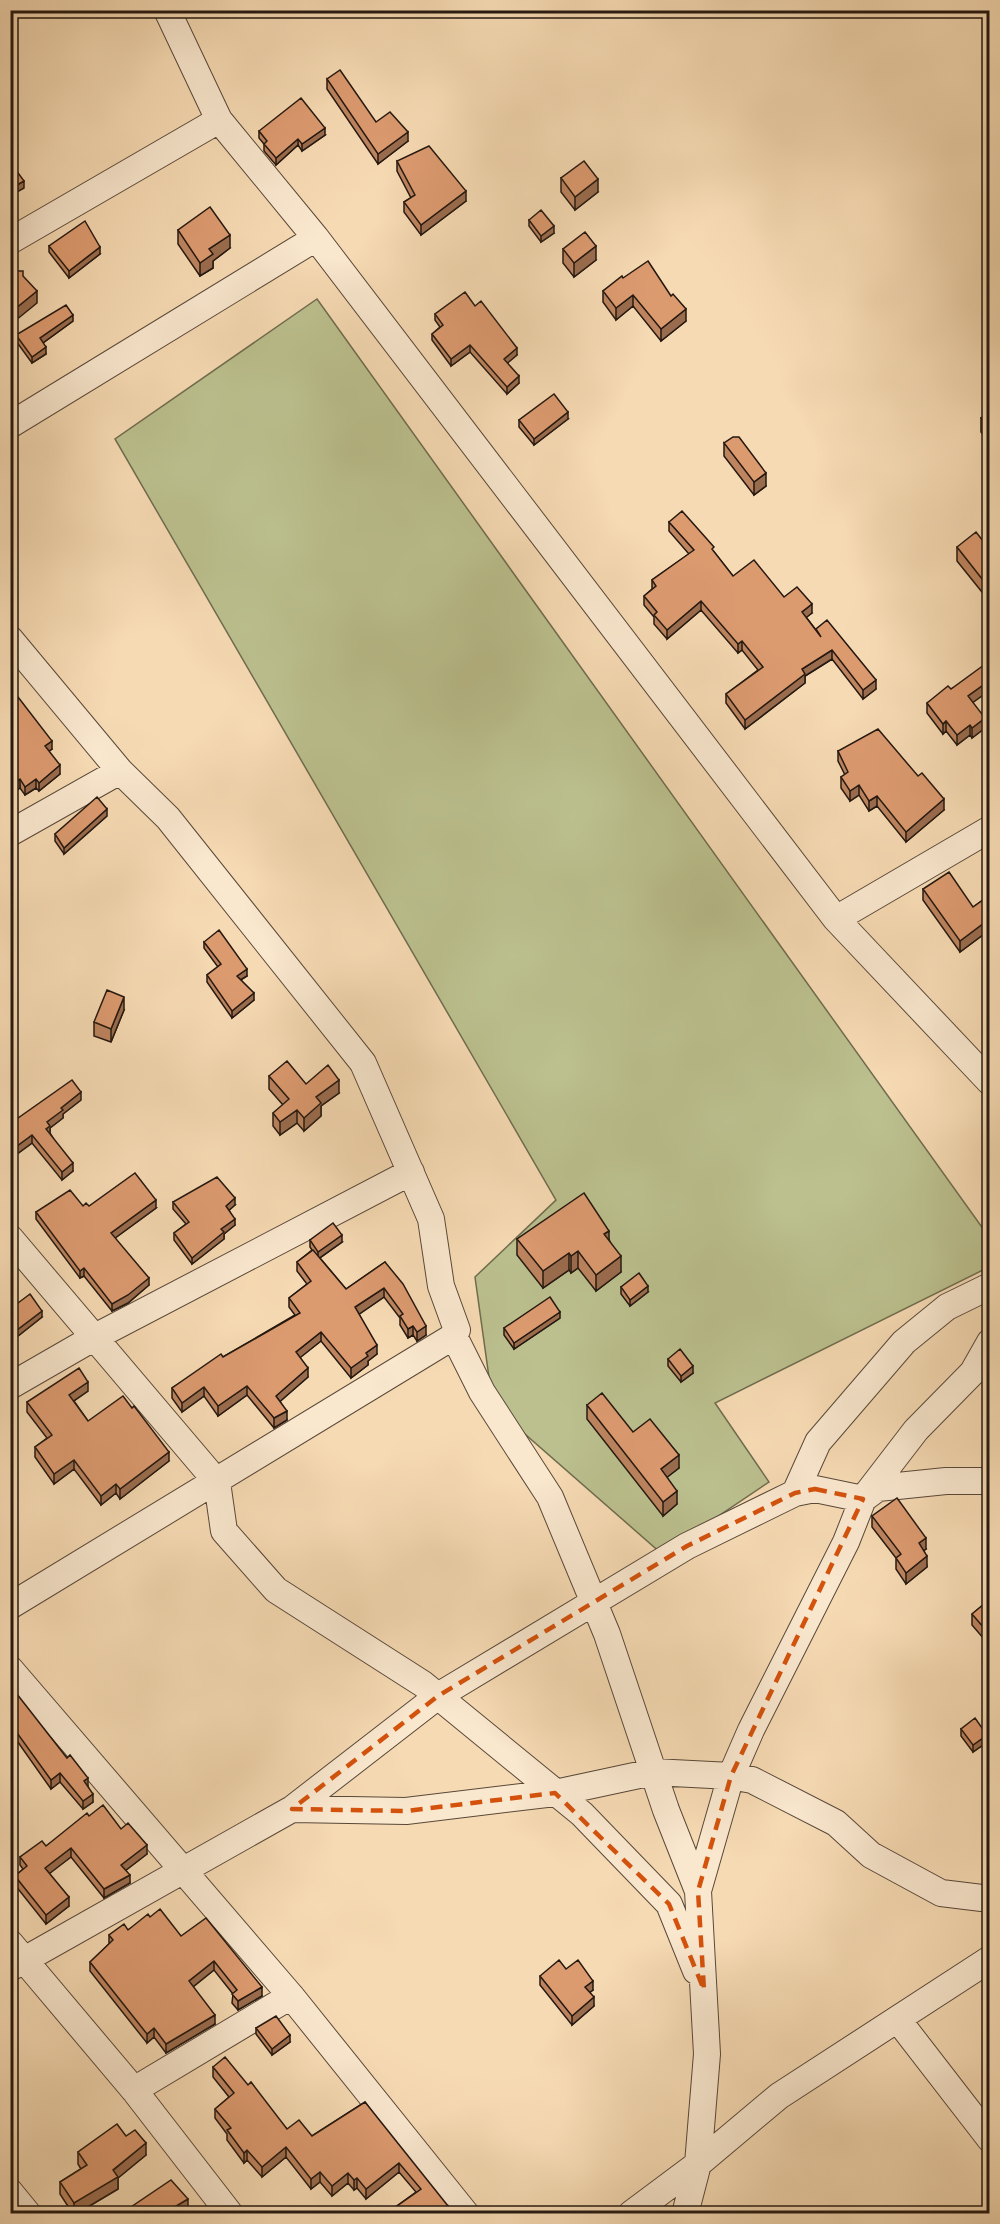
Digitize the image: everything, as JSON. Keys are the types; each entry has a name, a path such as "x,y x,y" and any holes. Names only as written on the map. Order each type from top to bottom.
{"street":[{"path":"167,10 219,120 316,238 836,919 990,1082"},
{"path":"10,242 219,120"},
{"path":"10,426 316,238"},
{"path":"10,639 120,771 168,818 363,1063 411,1172 431,1219 441,1286 456,1323 454,1336 482,1392 550,1497 593,1602 698,1891 707,2054 698,2164 685,2214"},
{"path":"10,833 120,771"},
{"path":"836,919 990,829"},
{"path":"10,1386 95,1337 411,1172"},
{"path":"10,1238 217,1482 224,1531 276,1590 423,1683 582,1814 669,1904 704,1990"},
{"path":"795,1493 818,1442 904,1342 947,1307 990,1286"},
{"path":"10,1606 454,1336"},
{"path":"698,1891 731,1776 751,1730 841,1552 863,1499 916,1430 973,1372 990,1342"},
{"path":"230,2214 134,2090 15,1956 182,1870 292,1809 438,1696 687,1546 795,1493 815,1489 863,1499 878,1488 946,1481 990,1481"},
{"path":"10,1669 291,1996 466,2214"},
{"path":"292,1809 406,1811 555,1793 653,1772 731,1776 752,1780 836,1823 871,1855 941,1893 990,1899"},
{"path":"631,2214 698,2164 779,2096 990,1959"},
{"path":"134,2090 291,1996"},
{"path":"898,2020 990,2139"},
{"path":"10,2192 28,2214"}],"highlighted area":[{"path":"815,1489 863,1499 731,1776 698,1891 704,1990 669,1904 555,1793 406,1811 292,1809 438,1696 687,1546 795,1493"}],"green space":[{"path":"317,299 989,1237 989,1267 715,1403 769,1482 662,1554 493,1406 475,1277 556,1200 115,439"}],"building":[{"path":"340,70 376,122 390,112 408,132 378,154 327,79"},
{"path":"301,98 325,128 302,144 298,139 276,158 264,144 267,141 259,131"},
{"path":"429,146 466,191 421,225 404,202 415,195 397,161"},
{"path":"584,161 598,179 575,197 561,178"},
{"path":"10,162 24,181 10,189"},
{"path":"210,207 230,235 209,249 213,254 200,263 178,230"},
{"path":"541,210 554,226 541,236 529,220"},
{"path":"85,221 100,247 69,271 49,246"},
{"path":"585,232 596,246 574,263 563,249"},
{"path":"648,261 671,296 673,294 686,309 661,329 633,295 616,308 603,291 622,276 623,278"},
{"path":"23,271 23,276 37,291 10,313 10,273"},
{"path":"465,292 475,306 481,301 517,348 504,359 519,376 507,387 470,345 451,359 432,334 443,325 435,314"},
{"path":"66,305 73,315 40,338 46,347 32,357 16,335"},
{"path":"554,394 568,412 534,439 519,420"},
{"path":"990,412 990,429 981,418"},
{"path":"733,437 739,437 766,473 754,482 724,443"},
{"path":"682,511 714,547 712,549 733,576 754,560 784,597 797,587 812,604 802,612 821,637 816,629 827,620 876,680 863,690 832,650 802,669 805,674 745,720 726,694 763,667 742,641 738,644 701,601 667,630 654,615 657,612 644,596 656,586 652,580 694,550 669,522"},
{"path":"976,532 990,550 990,589 957,547"},
{"path":"984,665 990,672 990,680 968,696 985,718 972,728 970,725 957,735 946,721 943,724 927,703 948,686 951,689"},
{"path":"18,697 52,741 45,746 60,765 39,783 36,779 25,787 20,779 10,786 10,702"},
{"path":"878,729 918,776 922,773 944,799 906,832 877,796 869,801 859,785 850,791 841,777 848,772 838,751"},
{"path":"97,797 107,809 64,848 55,834"},
{"path":"990,836 990,850 984,839"},
{"path":"949,872 973,907 990,895 990,923 986,925 984,923 960,941 923,889"},
{"path":"219,930 247,969 237,976 254,993 232,1011 207,975 221,964 204,942"},
{"path":"107,990 124,997 111,1029 94,1022"},
{"path":"287,1061 306,1084 328,1065 339,1080 316,1097 321,1103 304,1118 297,1110 280,1122 273,1113 289,1099 269,1076"},
{"path":"72,1080 81,1092 47,1122 50,1126 46,1129 73,1163 62,1172 32,1135 17,1146 10,1138 10,1108 18,1118"},
{"path":"135,1173 156,1200 111,1233 149,1278 128,1295 112,1304 84,1268 80,1271 36,1212 70,1190 83,1206 86,1203 89,1206"},
{"path":"217,1177 235,1198 226,1206 235,1219 221,1229 224,1232 192,1258 174,1233 189,1222 173,1202"},
{"path":"584,1193 609,1231 604,1234 621,1256 596,1275 578,1251 571,1256 569,1253 543,1271 517,1239"},
{"path":"333,1223 342,1235 318,1252 310,1240"},
{"path":"313,1250 346,1289 385,1262 403,1284 426,1326 417,1332 413,1326 408,1329 400,1316 403,1314 384,1288 355,1307 377,1345 366,1353 368,1356 351,1368 321,1332 296,1352 308,1368 276,1396 287,1411 274,1418 247,1386 218,1406 204,1387 182,1403 172,1388 221,1354 223,1357 300,1313 289,1298 311,1281 297,1262"},
{"path":"639,1273 648,1286 630,1300 621,1287"},
{"path":"30,1294 42,1311 13,1333 10,1330 10,1309"},
{"path":"550,1297 560,1312 514,1343 504,1328"},
{"path":"680,1349 693,1366 681,1376 668,1359"},
{"path":"79,1368 88,1382 69,1395 88,1421 123,1396 132,1408 134,1406 169,1452 120,1489 116,1484 101,1496 74,1460 54,1474 35,1447 52,1435 27,1402"},
{"path":"602,1393 633,1432 650,1419 679,1455 661,1469 677,1491 663,1502 587,1405"},
{"path":"897,1498 926,1538 919,1543 927,1556 906,1573 896,1558 901,1554 872,1516"},
{"path":"990,1599 990,1624 984,1628 972,1614"},
{"path":"13,1689 67,1758 70,1755 88,1778 84,1781 93,1794 83,1801 60,1773 51,1780 15,1730 10,1734 10,1691"},
{"path":"975,1718 987,1735 973,1745 961,1729"},
{"path":"103,1805 121,1829 128,1823 147,1845 121,1865 130,1875 104,1889 71,1848 45,1868 69,1897 46,1915 15,1876 27,1866 20,1857 42,1841 46,1846 87,1813 89,1816"},
{"path":"160,1909 181,1936 206,1918 262,1987 238,2001 232,1994 237,1990 214,1961 189,1981 215,2015 166,2044 154,2028 147,2034 90,1962 113,1940 109,1935 124,1924 128,1930 148,1914 150,1917"},
{"path":"559,1960 566,1969 578,1960 593,1981 585,1987 594,1997 572,2016 540,1976"},
{"path":"276,2016 290,2035 272,2049 256,2028"},
{"path":"225,2057 248,2085 251,2082 287,2129 299,2120 312,2136 365,2102 448,2206 438,2214 392,2214 390,2211 421,2189 399,2163 366,2189 357,2178 354,2180 348,2173 332,2186 320,2172 311,2179 286,2147 262,2167 247,2150 244,2153 227,2130 231,2128 215,2109 234,2093 213,2067"},
{"path":"117,2124 126,2136 135,2130 146,2143 113,2170 118,2177 74,2203 60,2182 87,2165 78,2152"},
{"path":"171,2180 188,2199 171,2209 174,2214 131,2214 128,2209"}]}
